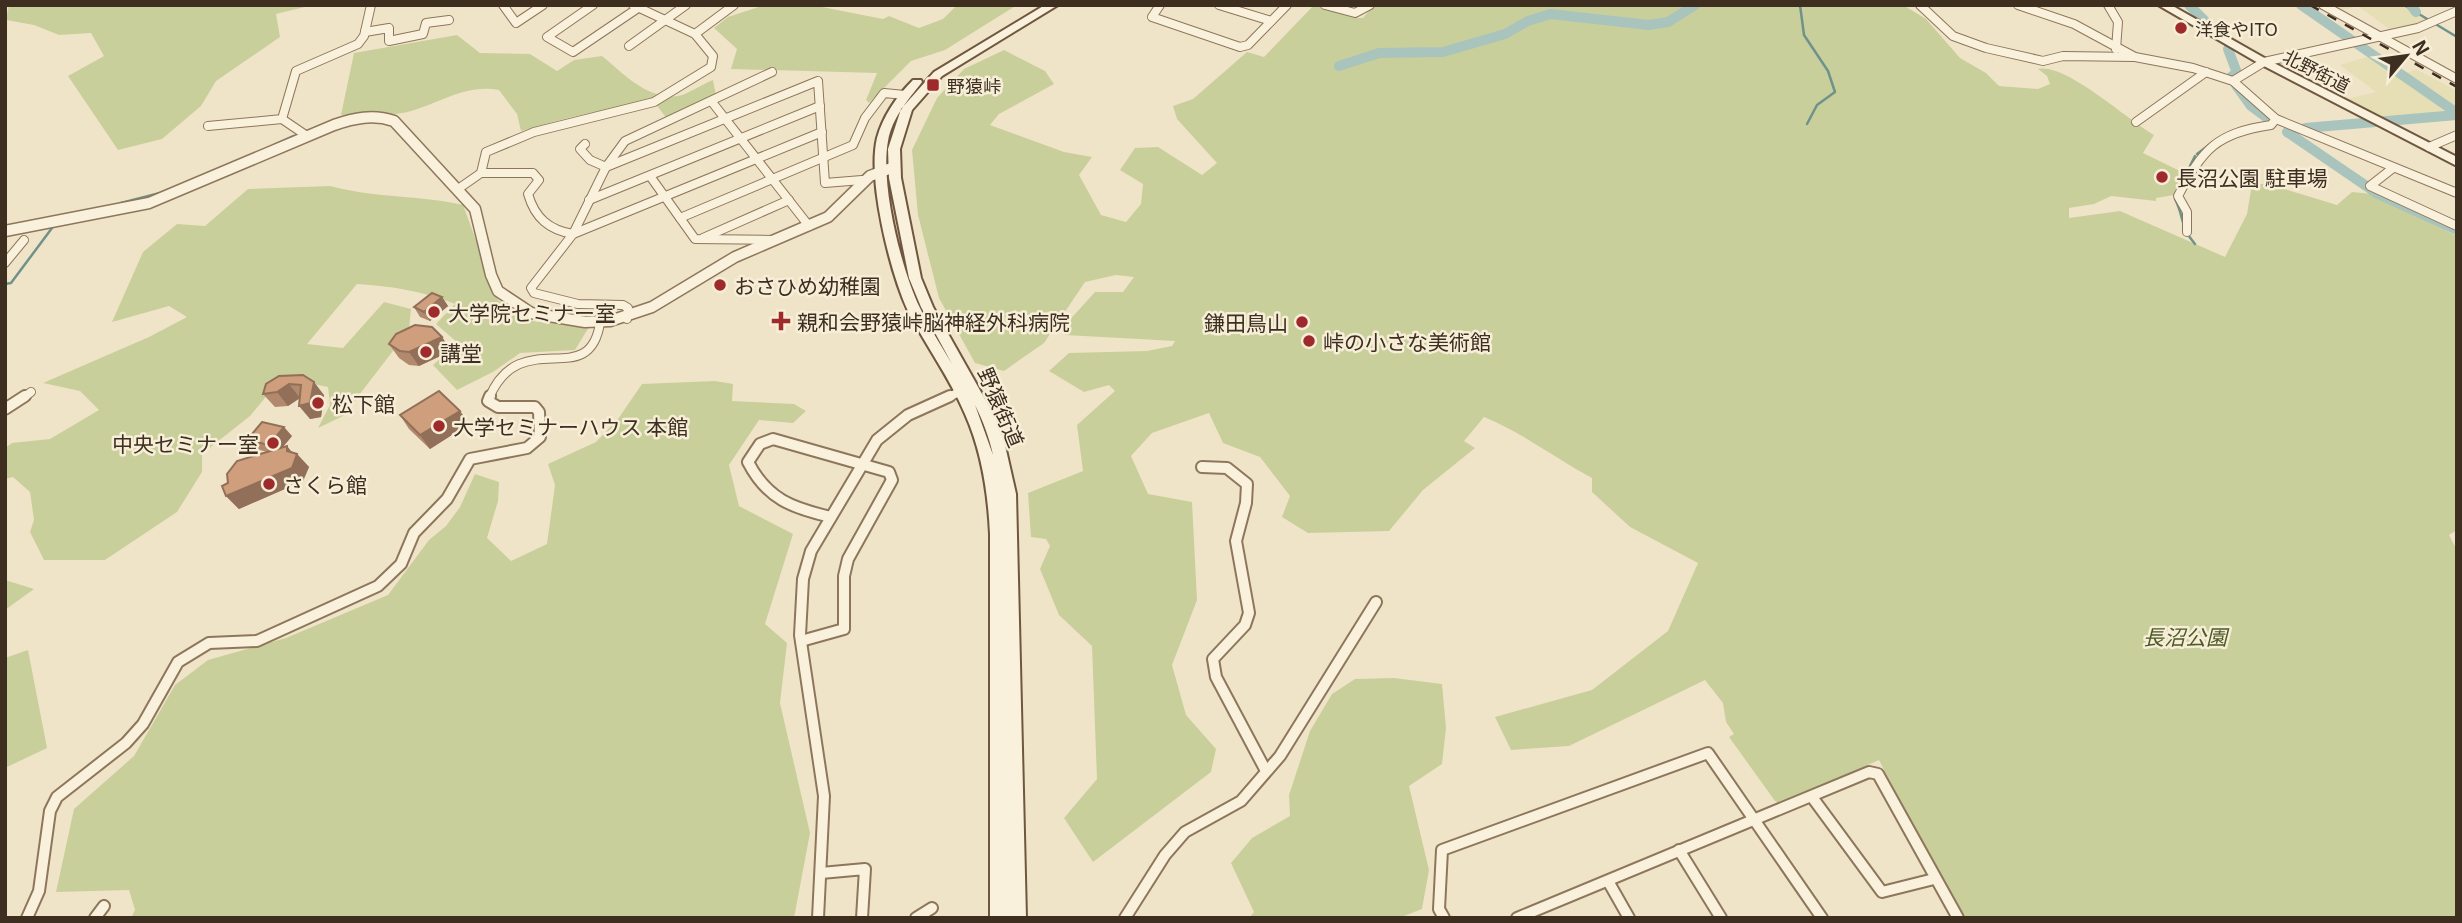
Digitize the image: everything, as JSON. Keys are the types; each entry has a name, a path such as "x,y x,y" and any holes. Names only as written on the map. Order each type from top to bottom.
{"main road":[{"name":"野猿街道","path":"999,918 996,511 986,452 961,391 906,290 898,262 885,132 905,95 939,63 1040,5"},
{"name":"野猿街道","path":"1017,918 1009,494 993,430 972,385 927,307 915,278 887,168 901,123 928,84 963,57 1053,5"},
{"name":"北野街道","path":"2163,5 2264,62 2457,162"}],"street":[{"path":"282,119 296,71 358,44 365,32 371,5"},
{"path":"502,5 516,23 543,5"},
{"path":"481,173 486,152 501,145 534,132 654,103 710,67 713,56 695,34 637,6 573,51 547,37 593,5"},
{"path":"629,46 685,5"},
{"path":"695,34 734,5"},
{"path":"1160,5 1152,17 1240,47 1248,46 1287,5"},
{"path":"1219,5 1271,21"},
{"path":"1325,5 1356,15 1364,12 1370,5"},
{"path":"1920,5 1954,36 1986,48 2043,61 2063,56 2135,57"},
{"path":"2018,5 2074,24 2135,57 2206,72 2233,81 2239,84 2255,105 2276,119 2457,193"},
{"path":"2108,5 2118,22 2116,49"},
{"path":"2323,5 2457,79"},
{"path":"2233,81 2264,62 2381,37 2431,23 2456,7"},
{"path":"365,32 389,29 388,41 423,34 426,23 449,20"},
{"path":"627,319 628,308 623,305 580,306 534,293 531,288 573,234 606,167 625,141 772,72"},
{"path":"2136,122 2206,72"},
{"path":"585,144 580,149 590,160 606,167 818,81 825,183 862,180 887,168"},
{"path":"680,218 853,145 864,118 884,93 905,95"},
{"path":"712,102 809,226"},
{"path":"589,200 820,106"},
{"path":"5,231 135,207 307,136 355,119 386,118 394,121 475,209 482,226 496,289 510,301 546,318 600,323 627,319 661,304 722,264 809,226 845,204 862,180"},
{"path":"208,127 282,119 307,136"},
{"path":"2187,232 2187,212 2178,196 2199,157 2238,130 2271,125 2276,119"},
{"path":"458,189 481,173 533,173 539,180 528,194 531,207 540,220 556,232 573,234 822,132"},
{"path":"2429,147 2457,135"},
{"path":"2393,168 2370,186 2457,226"},
{"path":"650,176 695,239 775,240"},
{"path":"700,239 789,200"},
{"path":"7,259 24,240"},
{"path":"27,918 39,891 50,811 57,797 134,734 156,704 168,675 178,662 209,643 257,641 378,586 392,576 401,564 414,533 447,499 470,459 527,448 540,437 539,412 535,407 498,407 488,401 496,379 506,369 527,359 583,355 595,344 600,323"},
{"path":"818,918 823,779 802,641 799,591 804,570 860,466 891,427 921,408 961,391"},
{"path":"5,409 31,392"},
{"path":"802,641 844,629 844,576 848,559 892,480 889,472 860,466 774,439 760,444 748,462 756,480 779,504 831,517"},
{"path":"1202,467 1218,465 1231,469 1247,484 1246,503 1236,541 1249,612 1245,625 1213,659 1216,677 1266,771"},
{"path":"1125,918 1165,855 1185,832 1241,801 1266,771 1303,720 1376,602"},
{"path":"1444,918 1439,909 1442,850 1708,753 1822,918"},
{"path":"1517,918 1538,914 1679,850 1869,772 1878,774 1958,918"},
{"path":"1812,797 1882,892 1934,879"},
{"path":"1679,850 1721,918"},
{"path":"821,873 865,869 862,918"},
{"path":"1608,881 1629,918"},
{"path":"95,918 104,906"},
{"path":"916,918 932,908"}],"shaded area":[{"path":"2333,5 2402,5 2427,20 2392,31 2358,6 2342,10"},
{"path":"2370,56 2452,112 2383,118 2347,99 2376,92 2340,65"},
{"path":"2416,69 2457,91 2457,109 2404,74"}],"green space":[{"path":"9,5 313,5 276,14 280,37 216,81 201,106 162,139 118,150 68,76 104,56 91,33 59,35 34,25 6,20"},
{"path":"765,5 812,5 883,19 889,16 919,28 943,19 957,5 1017,5 945,50 911,61 869,103 866,100 877,73 731,69 737,49 714,28 728,17"},
{"name":"長沼公園","path":"1314,5 1363,18 1374,5 1903,5 1926,19 1960,58 1986,73 1999,86 2038,89 2050,84 2047,76 2038,69 2050,69 2096,93 2154,135 2143,153 2182,172 2174,195 2156,198 2156,201 2111,196 2094,204 2069,208 2069,218 2120,211 2225,257 2247,214 2252,184 2268,184 2337,205 2352,192 2373,194 2457,236 2457,530 2449,535 2457,550 2457,918 1966,918 1934,867 1879,760 1780,803 1775,801 1729,737 1734,734 1726,722 1723,703 1705,680 1569,746 1511,750 1495,717 1592,690 1668,631 1698,563 1630,527 1592,492 1592,478 1512,430 1484,417 1464,441 1475,448 1423,490 1389,531 1308,533 1282,517 1290,496 1260,457 1223,443 1209,413 1152,433 1131,456 1148,494 1192,502 1197,600 1172,665 1186,715 1216,749 1211,772 1093,862 1064,818 1097,779 1092,646 1059,615 1040,569 1050,546 1046,539 1031,537 1028,493 1083,471 1077,425 1115,391 1109,385 1084,392 1049,371 1069,353 1147,351 1172,346 1175,341 1065,335 1065,325 1095,292 1123,292 1134,277 1116,275 1085,282 1044,343 1004,371 975,363 939,298 918,215 912,150 937,98 964,69 1004,50 1045,71 1054,84 999,114 990,125 1064,152 1092,157 1079,175 1101,215 1126,222 1141,204 1143,184 1120,170 1135,148 1158,147 1202,175 1217,163 1177,119 1173,106 1193,99 1247,52 1264,57"},
{"path":"457,35 480,53 530,54 557,71 574,60 602,56 636,84 656,94 667,96 682,95 713,80 716,96 667,119 656,104 639,105 588,113 521,131 517,114 499,90 475,89 403,113 341,115 354,53"},
{"path":"330,186 363,193 463,205 498,300 532,321 589,327 575,350 520,353 493,372 457,390 433,365 458,343 436,324 455,304 407,290 357,284 307,344 343,348 384,302 411,309 409,330 343,416 318,428 330,405 328,387 303,382 273,388 250,416 202,454 202,472 177,512 105,560 44,560 30,532 34,520 30,492 13,477 5,479 5,448 12,443 50,439 99,410 80,391 43,383 149,337 187,317 169,306 112,322 143,252 177,224 205,226 248,189"},
{"path":"715,381 733,384 732,401 794,404 806,411 793,423 759,420 729,465 739,506 793,534 765,624 787,643 780,703 810,833 794,918 131,918 135,910 129,890 56,892 74,809 134,756 175,685 208,660 286,638 388,595 429,540 446,526 460,507 475,474 499,482 498,501 487,538 511,561 547,544 555,485 548,464 596,442 618,419 642,384"},
{"path":"5,580 34,589 5,610"},
{"path":"28,650 47,748 5,768 5,658"},
{"path":"1394,678 1442,684 1446,728 1442,764 1409,786 1429,870 1422,909 1399,918 1249,918 1254,912 1231,863 1252,838 1290,816 1289,795 1310,731 1332,694 1355,679"}],"building":[{"path":"432,293 442,297 424,312 414,307"},
{"path":"415,325 432,327 442,337 409,352 400,351 389,344 396,334"},
{"path":"303,375 314,382 310,403 299,406 301,385 289,384 277,392 263,394 266,384 279,376"},
{"path":"439,391 460,411 420,435 400,415"},
{"path":"262,422 284,427 269,445 247,440"},
{"path":"287,446 287,451 297,454 292,468 226,496 222,486 228,483 227,474 237,461"}],"waterway":[{"path":"1339,66 1379,53 1443,52 1505,34 1528,21 1550,14 1649,25 1668,22 1695,5"},
{"path":"1800,5 1804,35 1828,71 1835,92 1817,105 1807,124"},
{"path":"2189,5 2209,25"},
{"path":"2301,5 2457,113"},
{"path":"2404,5 2457,37"},
{"path":"2411,5 2416,12"},
{"path":"2228,49 2237,73 2232,76"},
{"path":"2236,85 2251,106 2266,117"},
{"path":"2305,128 2457,115"},
{"path":"2287,132 2378,194 2457,230"},
{"path":"274,145 294,136"},
{"path":"2197,154 2209,145"},
{"path":"2185,176 2195,156"},
{"path":"121,203 160,193"},
{"path":"2175,199 2184,227 2195,244"},
{"path":"5,284 11,283 55,224"}],"railway":[{"path":"2310,5 2457,87"}],"place":[{"name":"洋食やITO","path":"2181,28"},
{"name":"野猿峠","path":"933,85"},
{"name":"長沼公園 駐車場","path":"2162,177"},
{"name":"おさひめ幼稚園","path":"720,285"},
{"name":"大学院セミナー室","path":"434,312"},
{"name":"親和会野猿峠脳神経外科病院","path":"781,321"},
{"name":"鎌田鳥山","path":"1302,322"},
{"name":"峠の小さな美術館","path":"1309,341"},
{"name":"講堂","path":"426,352"},
{"name":"松下館","path":"318,403"},
{"name":"大学セミナーハウス 本館","path":"439,426"},
{"name":"中央セミナー室","path":"273,443"},
{"name":"さくら館","path":"269,484"}]}
